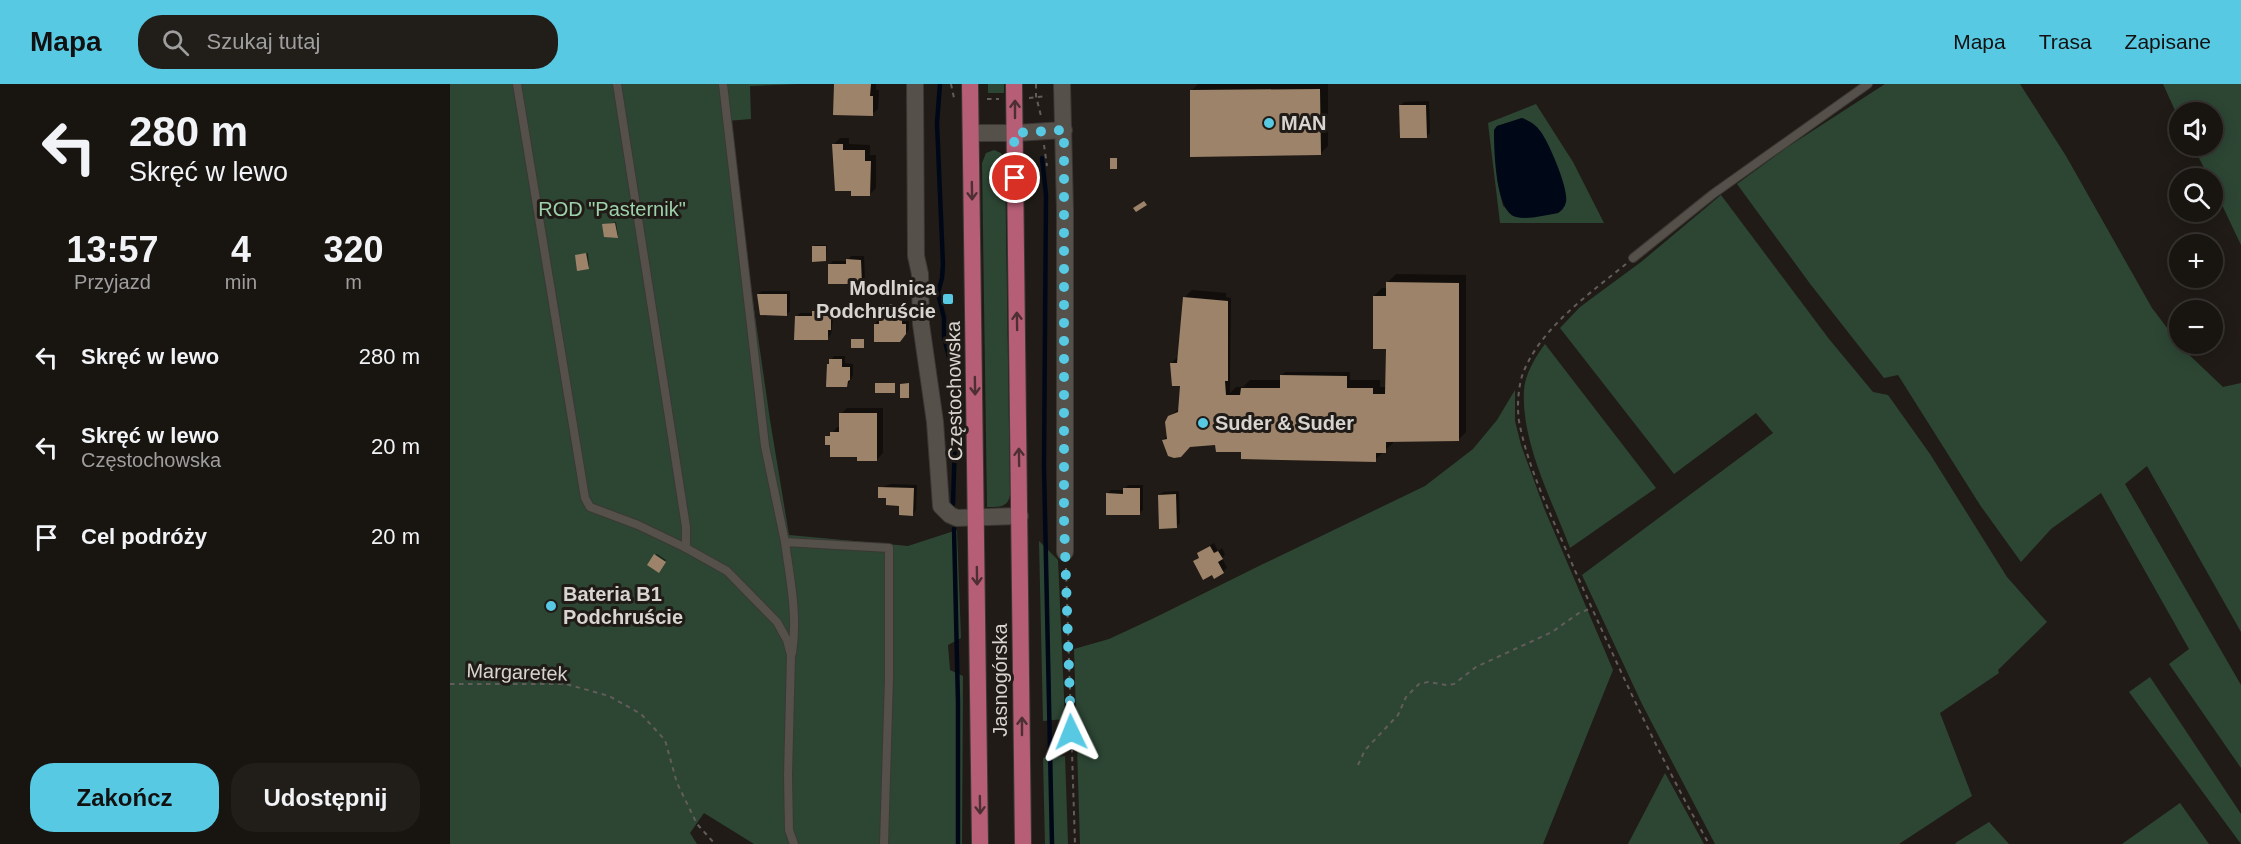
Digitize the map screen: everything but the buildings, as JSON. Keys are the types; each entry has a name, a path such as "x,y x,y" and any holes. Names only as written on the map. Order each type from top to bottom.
{"main road":[{"name":"Częstochowska","path":"970,84 976,518"},
{"path":"1014,84 1020,516"},
{"name":"Jasnogórska","path":"1020,516 1023,844"},
{"name":"Jasnogórska","path":"976,518 980,844"}],"street":[{"path":"915,84 916,256 920,274 921,324 934,422 941,506 957,518 1020,516"},
{"path":"1062,84 1065,552"},
{"path":"971,133 1064,130"}],"lane":[{"path":"517,84 585,498 590,507 638,525 727,571 777,622 787,640 791,655"},
{"path":"617,84 686,527 686,548"},
{"path":"723,84 765,446 785,542 794,606 795,635 791,655 788,776 789,830 794,844"},
{"path":"1633,258 1713,194 1868,84"},
{"path":"785,542 889,548 890,678 884,844"}],"path":[{"path":"951,84 951,92"},
{"path":"1036,84 1036,96"},
{"path":"986,99 1006,99"},
{"path":"1633,258 1579,302 1543,339 1526,368 1518,397 1519,420 1545,500 1592,608 1645,720 1709,844"},
{"path":"1065,552 1075,844"},
{"path":"1359,765 1365,750 1398,715 1406,697 1419,684 1428,682 1454,684 1476,667 1552,632 1578,613 1592,608"},
{"name":"Margaretek","path":"450,684 566,684 609,696 640,714 665,740 677,783 697,824 715,844"}],"green space":[{"name":"ROD \"Pasternik\"","path":"450,84 799,84 750,86 751,119 727,121 789,535 908,546 957,530 961,638 948,645 950,670 963,676 962,844 754,844 704,813 690,833 697,844 450,844"},
{"path":"988,84 1004,84 1004,93 988,93"},
{"path":"1885,84 2020,84 2066,156 2152,308 2169,330 2169,354 2188,354 2223,387 2241,383 2241,632 2147,466 2125,484 2241,685 2241,768 2169,664 2189,649 2101,493 2051,529 2021,562 1980,505 1898,375 1884,378 1811,285 1737,184 1786,148"},
{"path":"2163,84 2241,84 2241,245 2223,207 2223,168 2204,168 2198,156 2223,156 2223,102 2171,102"},
{"path":"1536,104 1573,162 1604,223 1500,223 1488,123","holes":["1522,118 1563,209 1558,213 1517,217 1503,206 1498,184 1494,130 1497,126"]},
{"path":"994,150 1001,153 1005,162 1010,495 1005,505 987,507 982,163 986,153"},
{"path":"1721,195 1829,339 1873,392 1888,395 1930,454 2007,577 2047,622 1998,670 1999,673 1940,713 1972,796 1899,844 1715,844 1642,704 1582,575 1773,433 1756,413 1674,474 1560,328 1580,307 1641,262"},
{"path":"1545,344 1656,488 1570,548 1532,450 1524,410 1526,378"},
{"path":"1515,390 1515,421 1521,445 1544,508 1613,670 1543,844 1080,844 1074,649 1109,639 1425,486 1473,449 1497,420"},
{"path":"1039,541 1058,560 1065,719 1043,721"},
{"path":"2150,677 2241,814 2241,844 2129,692"},
{"path":"1065,756 1068,844 1045,844 1043,758"},
{"path":"1665,773 1704,844 1628,844"},
{"path":"2180,803 2209,844 2122,844"},
{"path":"1989,822 2009,844 1955,844 1957,842"}],"water":[{"path":"1522,118 1541,132 1558,166 1566,202 1558,213 1521,218 1509,213 1504,204 1497,178 1494,130 1497,126"}],"waterway":[{"path":"940,84 937,123 943,265 938,293 944,318 944,337 952,370 955,438 953,504"},
{"path":"1042,158 1046,195 1044,467 1052,844"},
{"path":"954,529 958,844"}],"place":[{"name":"MAN","path":"1269,123"},
{"name":"Modlnica Podchruście","path":"948,299"},
{"name":"Suder & Suder","path":"1203,423"},
{"name":"Bateria B1 Podchruście","path":"551,606"}],"route":[{"path":"1015,178 1014,133 1064,130 1064,519 1071,732"}]}
